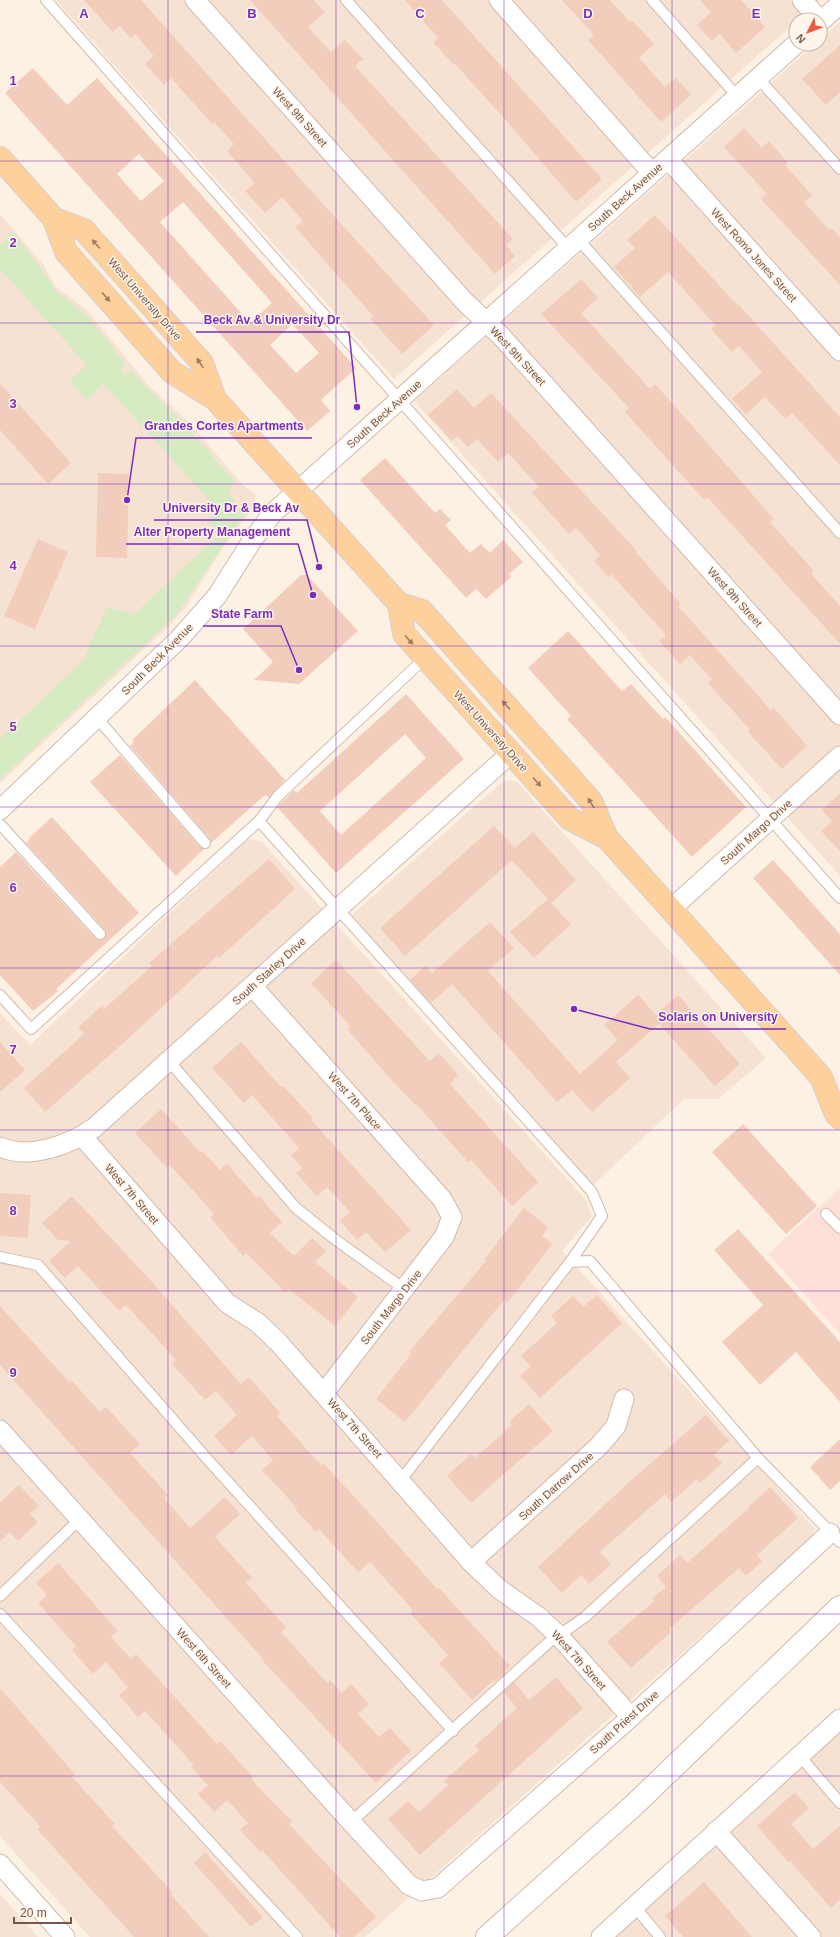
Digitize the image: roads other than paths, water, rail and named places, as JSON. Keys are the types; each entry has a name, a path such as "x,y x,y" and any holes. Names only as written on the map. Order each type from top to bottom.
{"main road":[{"name":"West University Drive","path":"0,158 54,218 84,230 202,363 215,399 399,604 422,611 586,795 591,801 607,838 830,1081 836,1114 840,1118"},
{"name":"West University Drive","path":"399,604 404,634 570,819 607,838"},
{"path":"487,1937 634,1805 840,1607"}],"street":[{"name":"West 9th Street","path":"195,0 465,302 501,336 840,715"},
{"path":"499,0 652,173"},
{"path":"802,0 812,12"},
{"path":"828,14 840,4"},
{"name":"South Beck Avenue","path":"0,810 180,639 216,596 253,539 273,513 400,401 788,51"},
{"name":"West Romo Jones Street","path":"668,158 840,351"},
{"name":"South Starley Drive","path":"4,1149 44,1150 66,1144 95,1127 253,987 337,908 511,753"},
{"name":"South Margo Drive","path":"671,909 840,756"},
{"name":"West 7th Place","path":"253,987 442,1198 452,1217"},
{"name":"West 7th Street","path":"82,1136 227,1303 258,1323 278,1342 401,1480 471,1562 499,1589 539,1617 558,1635 630,1717"},
{"name":"South Margo Drive","path":"324,1393 444,1237 452,1217"},
{"name":"South Darrow Drive","path":"471,1562 599,1446 616,1426 624,1399"},
{"name":"West 6th Street","path":"1,1434 80,1519 409,1885"},
{"name":"South Priest Drive","path":"409,1885 422,1891 438,1888 835,1537"},
{"path":"601,1937 799,1754 840,1719"},
{"path":"716,1831 811,1937"},
{"path":"0,1864 65,1937"}],"lane":[{"path":"46,0 840,898"},
{"path":"346,0 840,533"},
{"path":"652,0 737,96"},
{"path":"758,78 840,169"},
{"path":"0,995 31,1030 259,821 278,796 426,658"},
{"path":"96,718 205,843"},
{"path":"259,821 592,1192 602,1216 570,1262 401,1480"},
{"path":"0,824 100,934"},
{"path":"169,1061 296,1208 336,1240 404,1289"},
{"path":"826,1214 840,1228"},
{"path":"0,1258 38,1265 214,1466 452,1731"},
{"path":"570,1262 590,1261 758,1458 835,1537"},
{"path":"351,1822 558,1635 585,1616 758,1458"},
{"path":"0,1596 80,1519"},
{"path":"0,1614 297,1937"},
{"path":"799,1754 840,1803"},
{"path":"635,1907 660,1937"}],"place":[{"name":"Beck Av & University Dr","path":"357,407"},
{"name":"Grandes Cortes Apartments","path":"127,500"},
{"name":"University Dr & Beck Av","path":"319,567"},
{"name":"Alter Property Management","path":"313,595"},
{"name":"State Farm","path":"299,670"},
{"name":"Solaris on University","path":"574,1009"}]}
